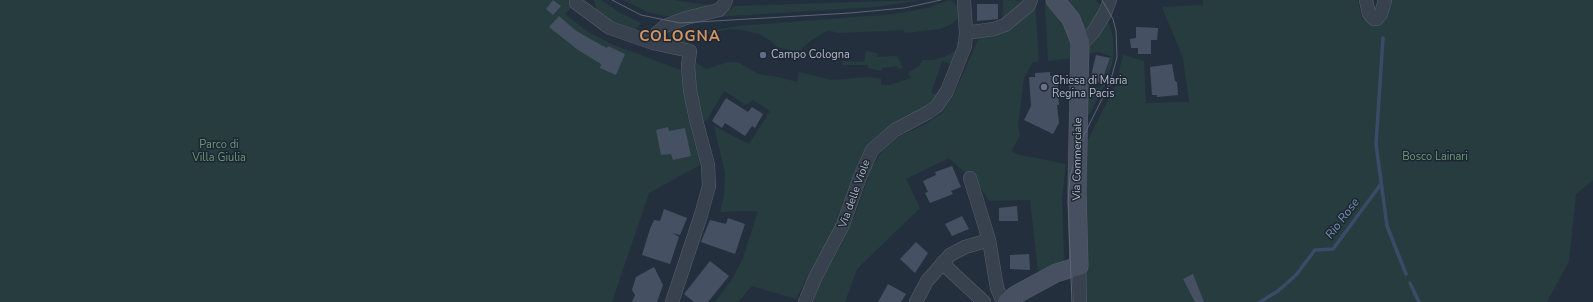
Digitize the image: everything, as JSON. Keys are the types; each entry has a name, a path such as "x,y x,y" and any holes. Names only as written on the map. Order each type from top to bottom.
{"main road":[{"name":"Via Commerciale","path":"1055,0 1071,19 1080,42 1077,190 1079,266"},
{"path":"1007,302 1017,294 1056,273 1079,266"}],"street":[{"path":"653,43 657,33 665,26 686,18 719,10 724,5 726,0"},
{"name":"Via delle Viole","path":"805,302 815,278 844,225 860,177 872,150 895,130 929,112 937,106 947,92 965,46 966,33 964,0"},
{"path":"966,33 994,29 1005,25 1028,6 1031,0"},
{"path":"1080,42 1087,39 1094,31 1105,13 1110,0"},
{"path":"1366,0 1369,14 1374,19 1377,19 1381,14 1385,0"},
{"path":"576,3 610,28 653,43 690,51 688,66 690,90 709,174 709,186 672,302"},
{"path":"970,178 989,240 997,288 1003,302"},
{"path":"916,302 927,281 950,255 965,247 989,240"},
{"path":"942,264 984,302"},
{"name":"Via Commerciale","path":"1079,266 1080,302"}],"green space":[{"name":"Parco di Villa Giulia","path":"0,0 579,0 565,14 588,32 614,45 683,71 687,114 700,165 649,193 612,302 0,302"},
{"path":"594,0 601,0 620,13 641,23 634,32 615,24 597,12"},
{"path":"623,0 673,0 709,5 673,17 650,13"},
{"path":"920,0 876,7 714,17 727,13 735,6"},
{"path":"950,0 957,6 960,16 952,24 940,29 905,33 904,30 838,33 828,30 810,41 798,52 777,47 771,41 759,34 743,30 729,29 711,33 697,37 689,44 672,41 669,37 669,31 698,33 738,26 895,14 928,8"},
{"path":"1003,0 1035,1 1039,61 1033,62 1024,78 1018,126 1020,136 1011,151 1020,155 1066,164 1062,199 1064,261 1038,271 1030,200 989,201 979,185 949,158 906,179 920,208 857,269 845,302 813,302 820,282 843,242 856,213 871,169 883,150 900,136 926,124 942,113 954,94 978,40 1002,27"},
{"path":"1060,0 1096,0 1103,9 1083,36"},
{"name":"Bosco Lainari","path":"1203,0 1358,0 1362,19 1374,24 1386,19 1392,0 1593,0 1593,180 1576,194 1569,261 1547,302 1086,302 1081,154 1116,84 1123,55 1144,61 1146,103 1189,102 1183,58 1162,7 1203,5"},
{"path":"1045,2 1056,9 1069,29 1074,58 1048,61"},
{"path":"1107,17 1113,37 1114,54 1108,79 1082,128 1084,88 1100,88 1111,56 1098,52 1086,54 1086,43"},
{"path":"962,41 955,65 942,61 931,93 942,96 880,137 826,253 813,266 796,299 752,286 738,302 715,302 733,278 743,258 758,211 720,212 724,195 725,173 714,126 749,144 770,111 753,100 746,105 724,91 706,121 702,122 693,70 695,62 706,69 729,62 739,63 758,74 797,82 799,72 831,80 869,77 881,79 881,85 890,85 911,78 908,73 919,66 922,60 933,60 944,57 957,50 956,42"},
{"path":"866,51 877,53 877,57 897,56 903,68 898,69 897,66 882,68 882,71 868,68 868,65 842,65 843,61 864,62"}],"building":[{"path":"553,0 561,6 553,15 546,9"},
{"path":"977,4 998,4 998,19 977,21"},
{"path":"559,16 575,30 592,40 607,48 608,46 625,54 616,75 600,68 601,64 578,50 549,27"},
{"path":"1136,27 1158,28 1157,40 1151,40 1151,54 1138,54 1138,48 1131,48 1130,39 1136,38"},
{"path":"1096,55 1110,58 1101,83 1090,80"},
{"path":"1172,64 1175,81 1177,82 1178,95 1157,97 1157,95 1152,95 1150,67"},
{"name":"Chiesa di Maria Regina Pacis","path":"1050,72 1050,76 1057,75 1059,105 1057,105 1059,123 1053,134 1024,120 1031,106 1029,77 1035,77 1035,73"},
{"path":"726,98 748,112 752,107 763,114 755,128 752,126 745,136 725,123 722,128 712,121"},
{"path":"668,127 669,131 685,128 691,156 673,160 671,154 661,155 656,130"},
{"path":"952,166 961,187 951,191 953,194 930,203 925,193 928,192 923,181 936,175 935,172"},
{"path":"1017,206 1018,221 999,221 999,208"},
{"path":"664,209 687,218 680,235 673,233 679,237 670,264 642,255 654,220 660,221"},
{"path":"962,216 969,229 952,236 945,224"},
{"path":"728,218 745,224 735,254 701,242 710,220 726,224"},
{"path":"916,242 928,253 915,273 900,259"},
{"path":"1029,254 1030,270 1010,269 1010,255"},
{"path":"710,261 729,276 708,302 694,302 684,294"},
{"path":"654,267 663,285 657,302 632,302 635,295 632,290 636,277"},
{"path":"1193,274 1204,302 1195,302 1183,279"},
{"path":"888,284 906,294 901,302 878,302"}],"waterway":[{"name":"Rio Rose","path":"1383,38 1376,144 1387,226 1406,274"},
{"name":"Rio Rose","path":"1260,302 1278,291 1296,275 1315,250 1333,249 1381,184"},
{"name":"Rio Rose","path":"1410,283 1419,302"}],"tram line":[{"path":"612,0 641,15 680,23 850,13 904,8 941,0"},
{"path":"1072,302 1068,201 1070,177 1078,147 1110,83 1117,57 1116,31 1113,19 1102,0"}],"place":[{"name":"Campo Cologna","path":"763,55"},
{"name":"Chiesa di Maria Regina Pacis","path":"1044,87"}],"district":[{"name":"COLOGNA","path":"680,37"}]}
